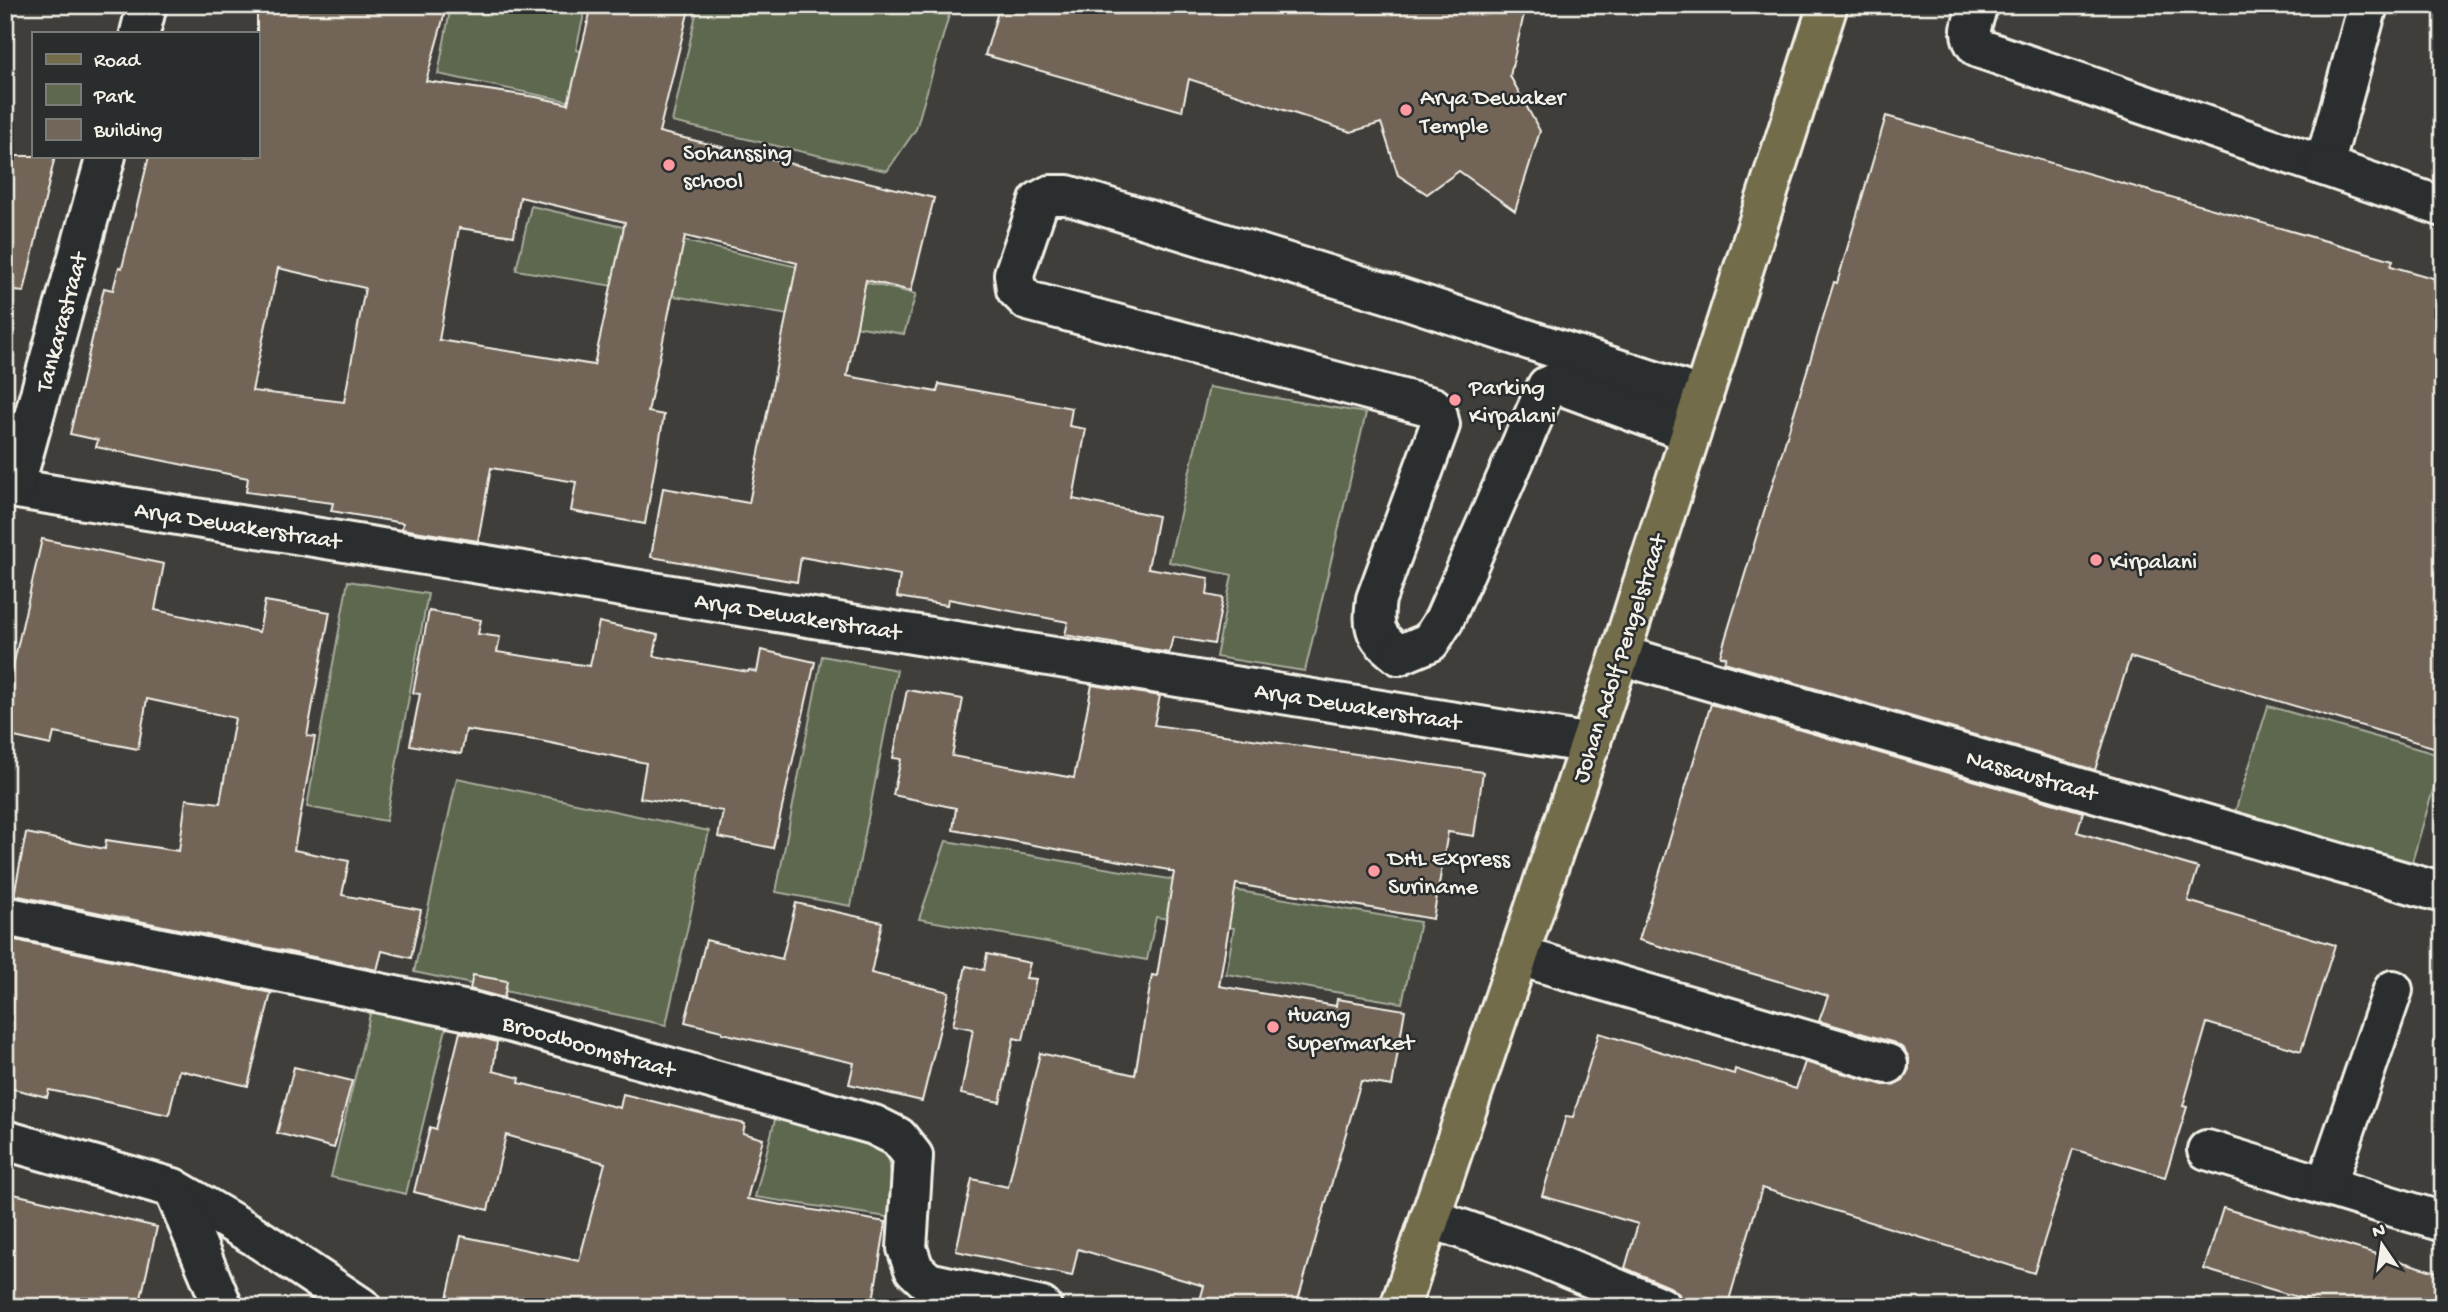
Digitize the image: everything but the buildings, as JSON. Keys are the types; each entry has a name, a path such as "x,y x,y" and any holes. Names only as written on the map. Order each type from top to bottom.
{"main road":[{"name":"Johan Adolf Pengelstraat","path":"1400,1307 1620,656 1828,5"}],"street":[{"path":"140,32 147,5"},
{"path":"1979,5 1970,32 1970,37 1978,48 2443,207"},
{"path":"2324,166 2368,5"},
{"name":"Tankarastraat","path":"10,487 105,158"},
{"path":"1399,654 1381,641 1375,630 1376,599 1440,425 1437,412 1433,407 1028,301 1016,289 1014,274 1039,201 1049,195 1067,195 1411,301 1703,397"},
{"path":"1399,654 1430,642 1444,620 1547,386 1555,383 1691,433"},
{"name":"Arya Dewakerstraat","path":"10,487 1591,744"},
{"path":"1388,710 1399,654"},
{"name":"Nassaustraat","path":"1620,656 2443,893"},
{"name":"Broodboomstraat","path":"5,916 473,1012 874,1125 898,1137 913,1156 907,1248 914,1269 928,1282 1042,1307"},
{"path":"1519,956 1888,1065"},
{"path":"2326,1186 2393,990"},
{"path":"5,1140 173,1188 362,1307"},
{"path":"2207,1150 2443,1222"},
{"path":"173,1188 223,1307"},
{"path":"1430,1219 1536,1255 1661,1307"}],"green space":[{"path":"451,5 586,5 576,50 648,68 635,115 438,74"},
{"path":"698,5 952,5 916,129 887,171 672,122"},
{"path":"531,206 916,294 904,334 516,270"},
{"path":"1209,387 1366,413 1305,671 1216,657 1232,575 1169,562"},
{"path":"348,581 428,594 386,821 307,807"},
{"path":"822,656 897,670 851,906 776,892"},
{"path":"2268,706 2443,756 2412,862 2235,812"},
{"path":"457,778 709,831 666,1025 414,972"},
{"path":"946,841 1420,922 1402,1003 1226,974 1234,928 1156,917 1147,960 919,919"},
{"path":"372,1006 447,1024 406,1194 331,1177"},
{"path":"778,1108 888,1147 892,1189 888,1217 755,1197"}],"place":[{"name":"Arya Dewaker Temple","path":"1406,110"},
{"name":"Sohanssing school","path":"669,165"},
{"name":"Parking Kirpalani","path":"1455,400"},
{"name":"Kirpalani","path":"2096,560"},
{"name":"DHL Express Suriname","path":"1374,871"},
{"name":"Huang Supermarket","path":"1273,1027"}]}
